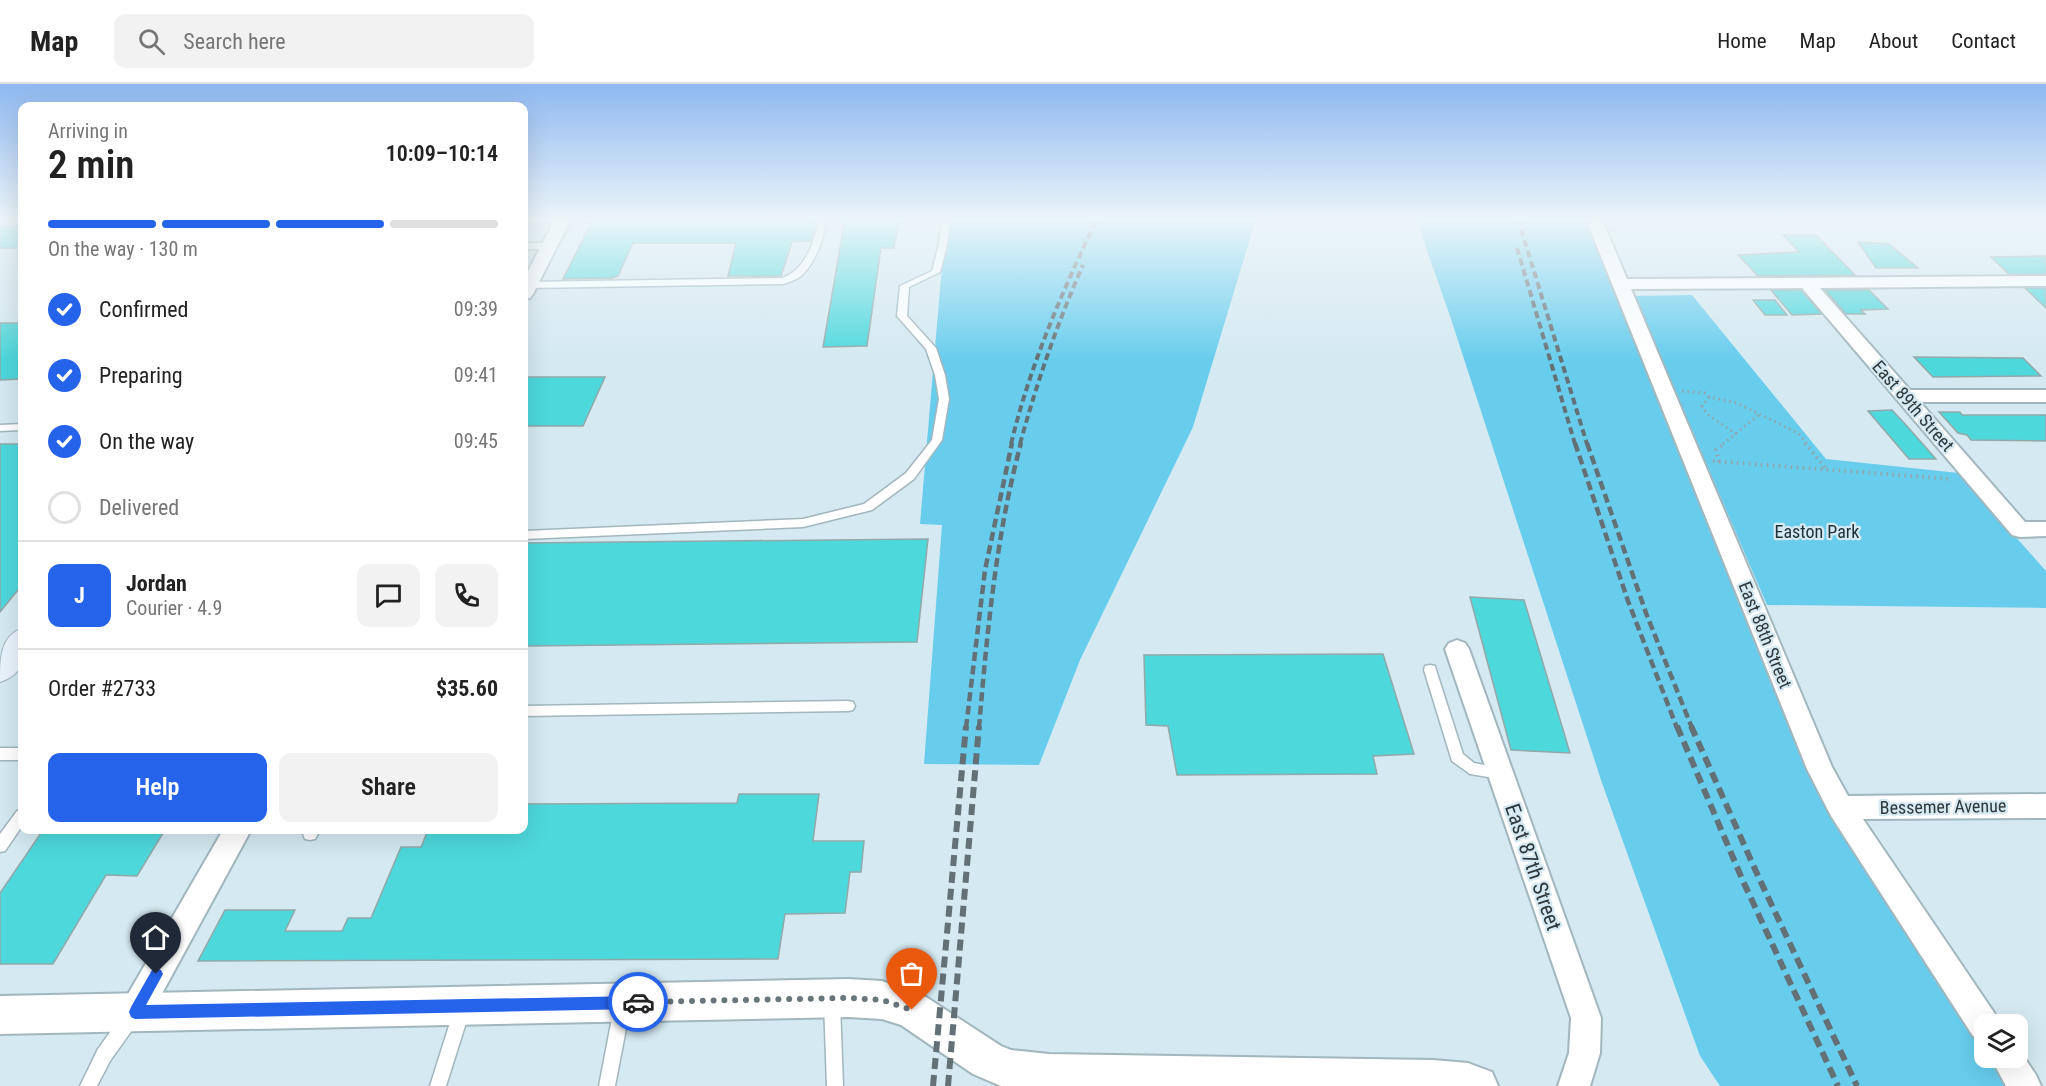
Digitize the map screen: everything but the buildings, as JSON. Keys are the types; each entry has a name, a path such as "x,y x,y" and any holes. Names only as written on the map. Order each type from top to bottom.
{"main road":[{"path":"0,669 18,645"}],"street":[{"path":"528,286 539,266"},
{"name":"East 88th Street","path":"1613,266 1820,769 1840,807 1977,1014"},
{"path":"1620,284 2046,281"},
{"name":"East 89th Street","path":"1806,282 2020,530 2046,530"},
{"path":"1905,396 2046,396"},
{"name":"East 87th Street","path":"1457,649 1586,1018 1587,1040 1584,1065 1574,1086"},
{"name":"Bessemer Avenue","path":"1840,807 2046,806"},
{"path":"135,1012 235,834"},
{"path":"0,1015 831,998 882,1000 912,1010 987,1060 1011,1070 1049,1080 1468,1083 1478,1086"},
{"path":"2013,1068 2025,1086"}],"lane":[{"path":"528,290 783,281 796,275 802,266"},
{"path":"528,535 803,523 868,507 910,477 937,440 944,399 940,375 931,348 902,315 905,286 936,272 938,266"},
{"path":"0,428 18,427"},
{"path":"1430,670 1457,758 1470,768 1500,773"},
{"path":"528,711 848,706"},
{"path":"2,757 18,755"},
{"path":"2,839 18,820"},
{"path":"831,998 835,1086"},
{"path":"607,1086 622,1003"},
{"path":"438,1086 464,1006"},
{"path":"88,1086 104,1055 135,1012"}],"path":[{"path":"1675,390 1705,393 1709,397 1737,403 1798,433 1827,470"},
{"path":"1709,397 1702,406 1707,414 1736,434"},
{"path":"1719,462 1716,450 1760,414"},
{"path":"1706,461 1952,479"}],"green space":[{"path":"942,266 1242,266 1193,427 1080,660 1039,765 924,764 942,525 920,524"},
{"path":"1432,266 1614,266 1840,808 1977,1014 1974,1014 1974,1068 2013,1068 2025,1086 1720,1086 1700,1056 1602,783"},
{"name":"Easton Park","path":"1692,295 1826,459 1959,473 2046,571 2046,608 1767,605 1634,296"}],"railway":[{"path":"1011,444 1037,357 1075,266"},
{"path":"1020,444 1048,353 1083,266"},
{"path":"1522,266 1575,444"},
{"path":"1532,266 1587,444"},
{"path":"966,728 985,570 1012,443"},
{"path":"979,728 989,620 999,549 1021,443"},
{"path":"1575,443 1628,601 1677,728"},
{"path":"1587,443 1646,613 1692,728"},
{"path":"933,1086 966,726"},
{"path":"948,1086 979,726"},
{"path":"1677,726 1743,881 1838,1086"},
{"path":"1691,726 1759,878 1857,1086"}],"way so far":[{"path":"638,1002 848,998 882,1000 912,1010"}],"route":[{"path":"156,974 135,1012 638,1002"}]}
